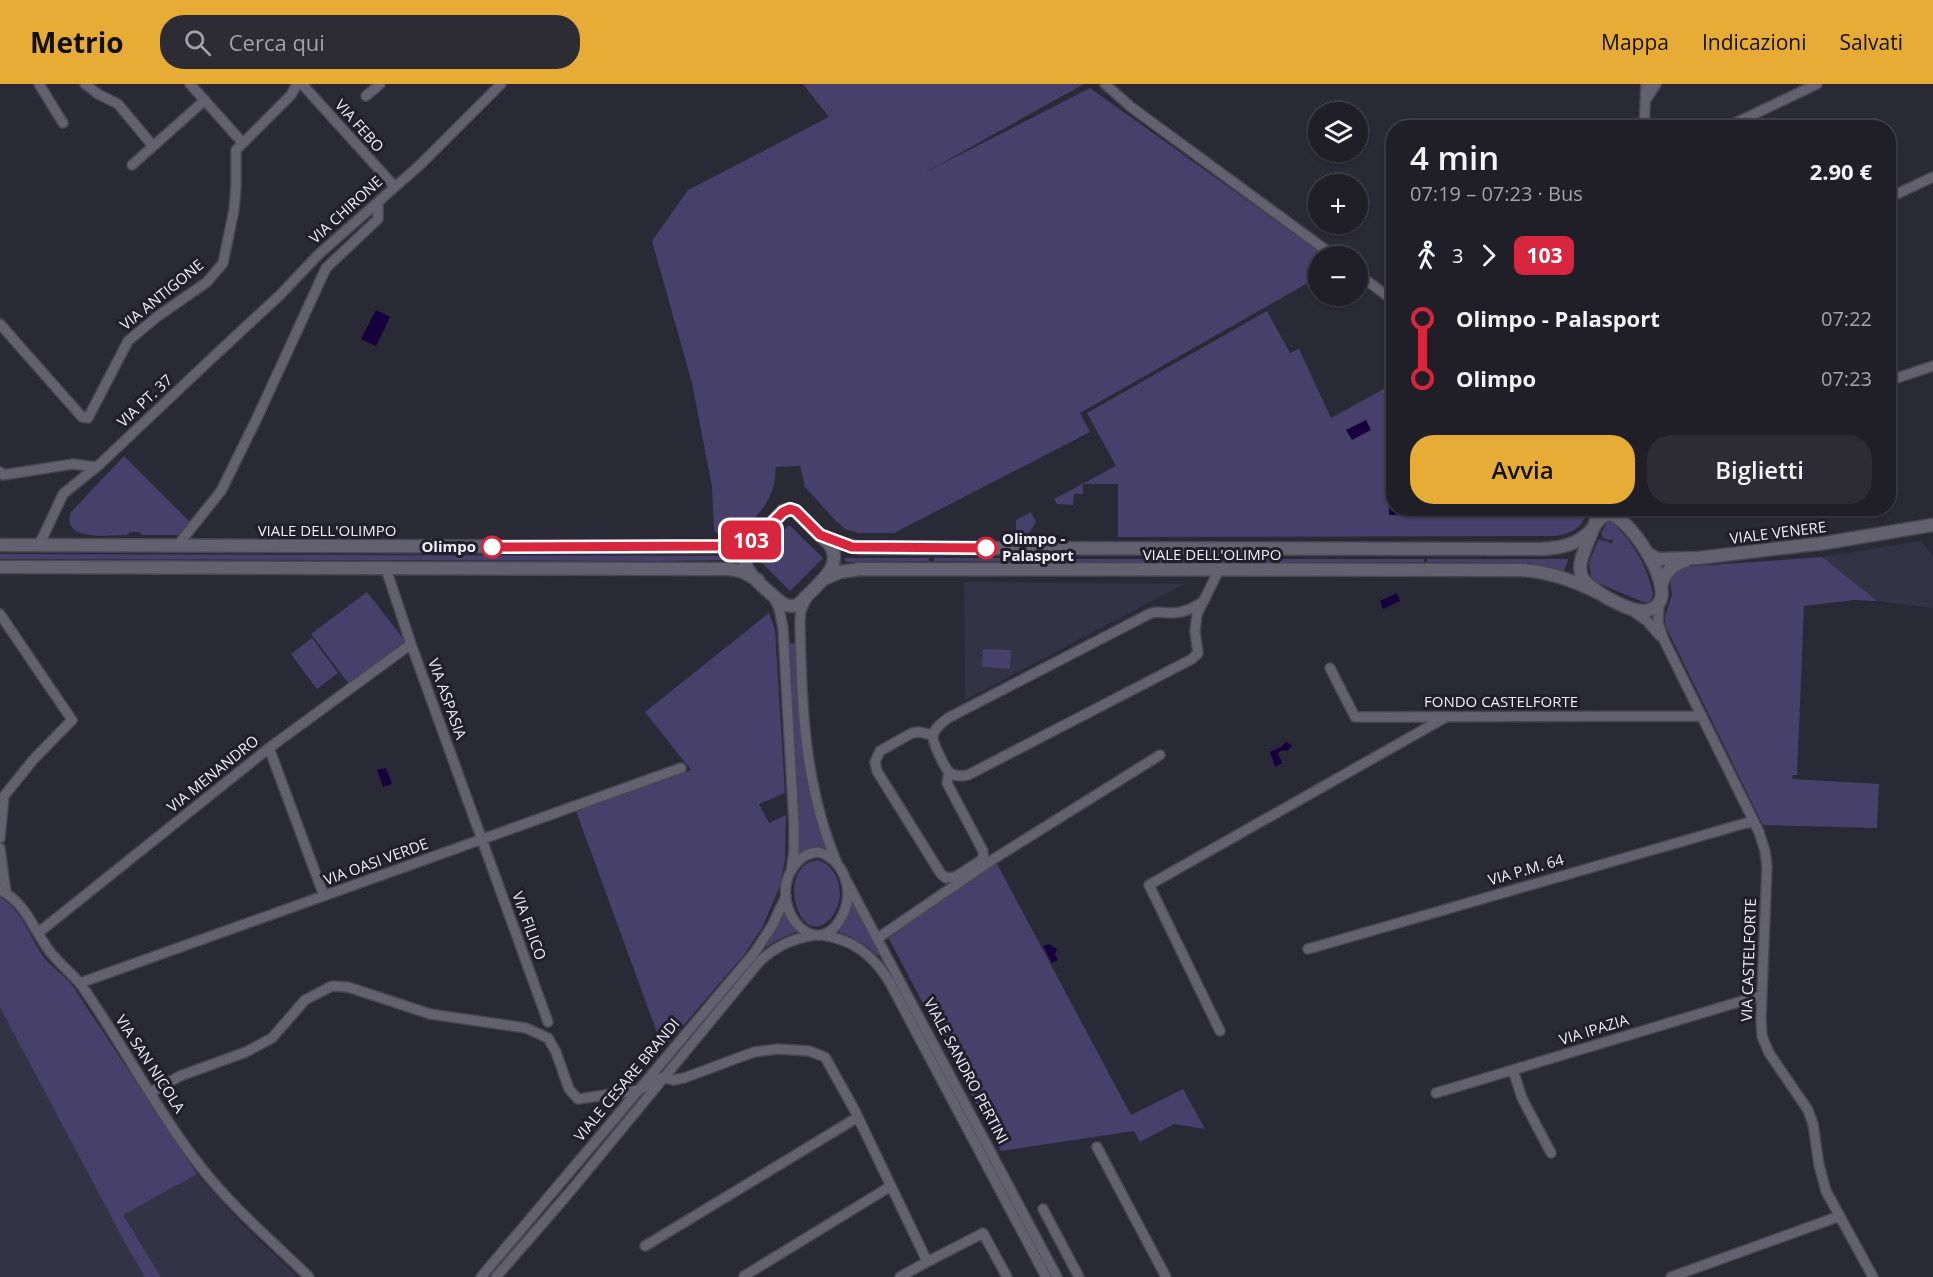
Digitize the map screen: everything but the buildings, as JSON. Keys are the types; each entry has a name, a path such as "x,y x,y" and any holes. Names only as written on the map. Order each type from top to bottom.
{"street":[{"path":"39,84 63,123"},
{"path":"85,84 98,94 118,104 153,146"},
{"path":"190,84 242,142 291,95 297,84"},
{"name":"VIA FEBO","path":"302,84 395,187"},
{"path":"366,96 380,84"},
{"name":"VIA CHIRONE","path":"210,360 280,295 319,254 421,164 501,84"},
{"path":"1105,84 1131,107 1320,246"},
{"path":"1645,120 1646,84"},
{"path":"1646,100 1656,84"},
{"path":"1742,120 1817,84"},
{"path":"132,165 205,100"},
{"name":"VIA ANTIGONE","path":"0,324 82,417 88,418 128,340 207,282 223,263 236,187 236,150 242,142"},
{"path":"1896,194 1933,177"},
{"path":"177,546 221,491 326,268 378,219 378,202"},
{"path":"1368,282 1386,295"},
{"name":"VIA PT. 37","path":"98,465 210,360"},
{"path":"1896,378 1933,366"},
{"path":"0,472 3,475 73,464 98,465"},
{"path":"37,545 63,494 98,465"},
{"path":"790,509 796,511 820,535 833,550 834,558 830,571 798,604 789,606 783,604 745,567 745,551 783,512 790,509"},
{"path":"1595,516 1582,558 1581,572 1586,583 1599,593"},
{"name":"VIALE DELL'OLIMPO","path":"820,535 861,548 1541,549 1572,544 1583,538 1604,516"},
{"path":"1616,516 1647,553 1655,567 1662,593 1659,602"},
{"name":"VIALE VENERE","path":"1647,553 1658,559 1698,558 1825,543 1933,525"},
{"name":"VIALE DELL'OLIMPO","path":"0,545 714,547 742,544 760,535"},
{"name":"VIALE VENERE","path":"1661,586 1670,568 1698,558"},
{"path":"0,567 729,569 741,571 758,580"},
{"name":"VIA ASPASIA","path":"388,568 388,575 411,644 482,840"},
{"name":"VIALE DELL'OLIMPO","path":"822,580 854,569 1531,571 1562,578 1643,611 1651,609 1659,602"},
{"path":"949,772 958,776 968,775 1192,658 1198,653 1195,632 1197,614 1220,570"},
{"path":"769,591 779,608 783,632 794,824 794,851 786,896 789,912 797,924 806,933 817,935 830,931 836,925 845,910 848,899 846,880 825,834 807,754 800,619 801,610 809,593"},
{"path":"933,735 912,733 880,751 875,762 883,781 941,874 946,878 974,866 983,859 983,851 947,783 949,772 934,743 933,735 937,728 948,718 1151,613 1187,611 1203,601"},
{"name":"VIA CASTELFORTE","path":"1659,602 1658,623 1664,640 1753,821 1765,851 1767,867 1761,1026 1764,1043 1808,1110 1813,1124 1826,1191 1873,1277"},
{"name":"VIA CASTELFORTE","path":"1622,604 1647,621 1664,640"},
{"path":"0,614 72,720 33,760 4,796 0,837"},
{"name":"VIA MENANDRO","path":"38,933 269,748 411,644"},
{"name":"FONDO CASTELFORTE","path":"1330,668 1355,717 1702,716"},
{"path":"1220,1030 1149,885 1446,717"},
{"path":"269,748 324,896"},
{"path":"878,938 992,860 1160,755"},
{"name":"VIA OASI VERDE","path":"80,983 681,768"},
{"name":"VIA P.M. 64","path":"1308,949 1753,821"},
{"name":"VIA FILICO","path":"482,840 548,1023"},
{"name":"VIA SAN NICOLA","path":"0,848 3,892 18,902 54,957 80,983 180,1138 207,1173 250,1221 309,1277"},
{"path":"791,872 801,859 811,853 826,854 837,863"},
{"name":"VIALE SANDRO PERTINI","path":"846,880 1057,1277"},
{"name":"VIALE CESARE BRANDI","path":"480,1277 755,951 772,926 786,896"},
{"name":"VIALE SANDRO PERTINI","path":"817,935 834,937 856,945 873,958 890,981 1046,1277"},
{"name":"VIALE CESARE BRANDI","path":"495,1277 568,1194 663,1077 770,952 787,942 817,935"},
{"path":"151,1092 180,1076 246,1052 272,1038 305,1000 332,986 348,987 430,1014 526,1028 548,1038 556,1052 569,1089 578,1099 639,1090 663,1077 673,1080 684,1078 754,1052 778,1049 809,1051 825,1057 858,1117 927,1261"},
{"name":"VIA IPAZIA","path":"1436,1093 1762,995"},
{"path":"1513,1070 1522,1098 1551,1153"},
{"path":"645,1246 858,1117"},
{"path":"1097,1147 1166,1277"},
{"path":"744,1276 891,1186"},
{"path":"1043,1209 1079,1277"},
{"path":"1671,1277 1840,1216"},
{"path":"900,1277 983,1233 1007,1277"}],"shaded area":[{"path":"803,84 1084,84 926,172 1090,88 1311,246 1308,246 1308,283 1080,413 1090,432 894,533 858,533 845,529 805,487 800,466 776,467 772,491 764,507 752,520 736,531 719,535 714,530 712,487 692,383 652,241 688,190 829,117"},
{"path":"376,310 390,317 376,346 361,339"},
{"path":"1267,311 1290,353 1299,349 1331,418 1386,388 1386,516 1586,516 1577,528 1555,536 1118,537 1118,484 1083,484 1083,494 1074,494 1073,505 1057,504 1054,499 1116,466 1087,413"},
{"path":"1366,420 1371,430 1352,440 1346,430"},
{"path":"124,456 190,522 178,535 142,535 139,532 130,532 127,535 99,536 89,535 73,528 70,522 71,512"},
{"path":"1031,512 1036,522 1028,535 1016,535 1016,520"},
{"path":"1608,521 1611,521 1625,536 1643,564 1653,595 1650,602 1643,602 1598,583 1591,577 1589,562 1599,539 1610,544 1613,542 1612,539 1603,538 1601,533"},
{"path":"789,525 823,558 790,591 757,558"},
{"path":"1921,541 1933,556 1933,608 1877,601 1822,557"},
{"path":"0,554 732,556 733,559 659,561 0,559"},
{"path":"1822,557 1877,601 1854,600 1804,606 1797,775 1793,775 1792,779 1879,784 1877,828 1763,825 1665,625 1665,616 1672,595 1670,579 1682,567"},
{"path":"929,558 929,561 846,562 844,559"},
{"path":"934,558 1071,558 1071,562 934,561"},
{"path":"1073,559 1248,559 1248,562 1073,562"},
{"path":"1250,559 1424,559 1424,562 1250,562"},
{"path":"1427,559 1568,560 1564,571 1529,563 1427,562"},
{"path":"964,582 1184,584 965,700"},
{"path":"367,592 405,641 349,684 311,634"},
{"path":"1397,593 1400,601 1383,609 1380,601"},
{"path":"769,613 775,630 785,793 759,804 769,823 786,815 785,859 780,886 762,928 743,956 663,1049 576,811 691,770 645,712"},
{"path":"312,638 338,673 317,689 291,654"},
{"path":"789,643 795,643 799,722 805,773 810,799 826,849 799,856 799,809"},
{"path":"983,649 1011,650 1010,669 982,667"},
{"path":"1286,742 1292,746 1288,750 1280,751 1278,754 1282,763 1275,767 1270,752"},
{"path":"386,768 392,784 383,787 377,770"},
{"path":"818,860 833,871 840,895 832,917 824,924 814,927 806,922 799,913 794,887 797,875 805,865"},
{"path":"996,862 1131,1115 1183,1089 1205,1129 1174,1124 1140,1142 1134,1131 1001,1151 887,935"},
{"path":"0,897 11,904 25,923 43,956 70,982 197,1174 244,1226 298,1277 0,1277"},
{"path":"0,897 14,909 45,959 70,982 197,1174 123,1215 161,1277 145,1277 0,1007"},
{"path":"852,901 879,955 858,940 835,931"},
{"path":"786,910 798,931 767,947 766,945"},
{"path":"1049,944 1057,949 1055,955 1058,960 1052,963 1043,946"}],"bus line":[{"name":"103","path":"492,547 729,546 742,544 760,535 783,512 790,509 796,511 820,535 852,547 986,548"}],"place":[{"name":"Olimpo","path":"492,547"},
{"name":"Olimpo - Palasport","path":"986,548"}]}
